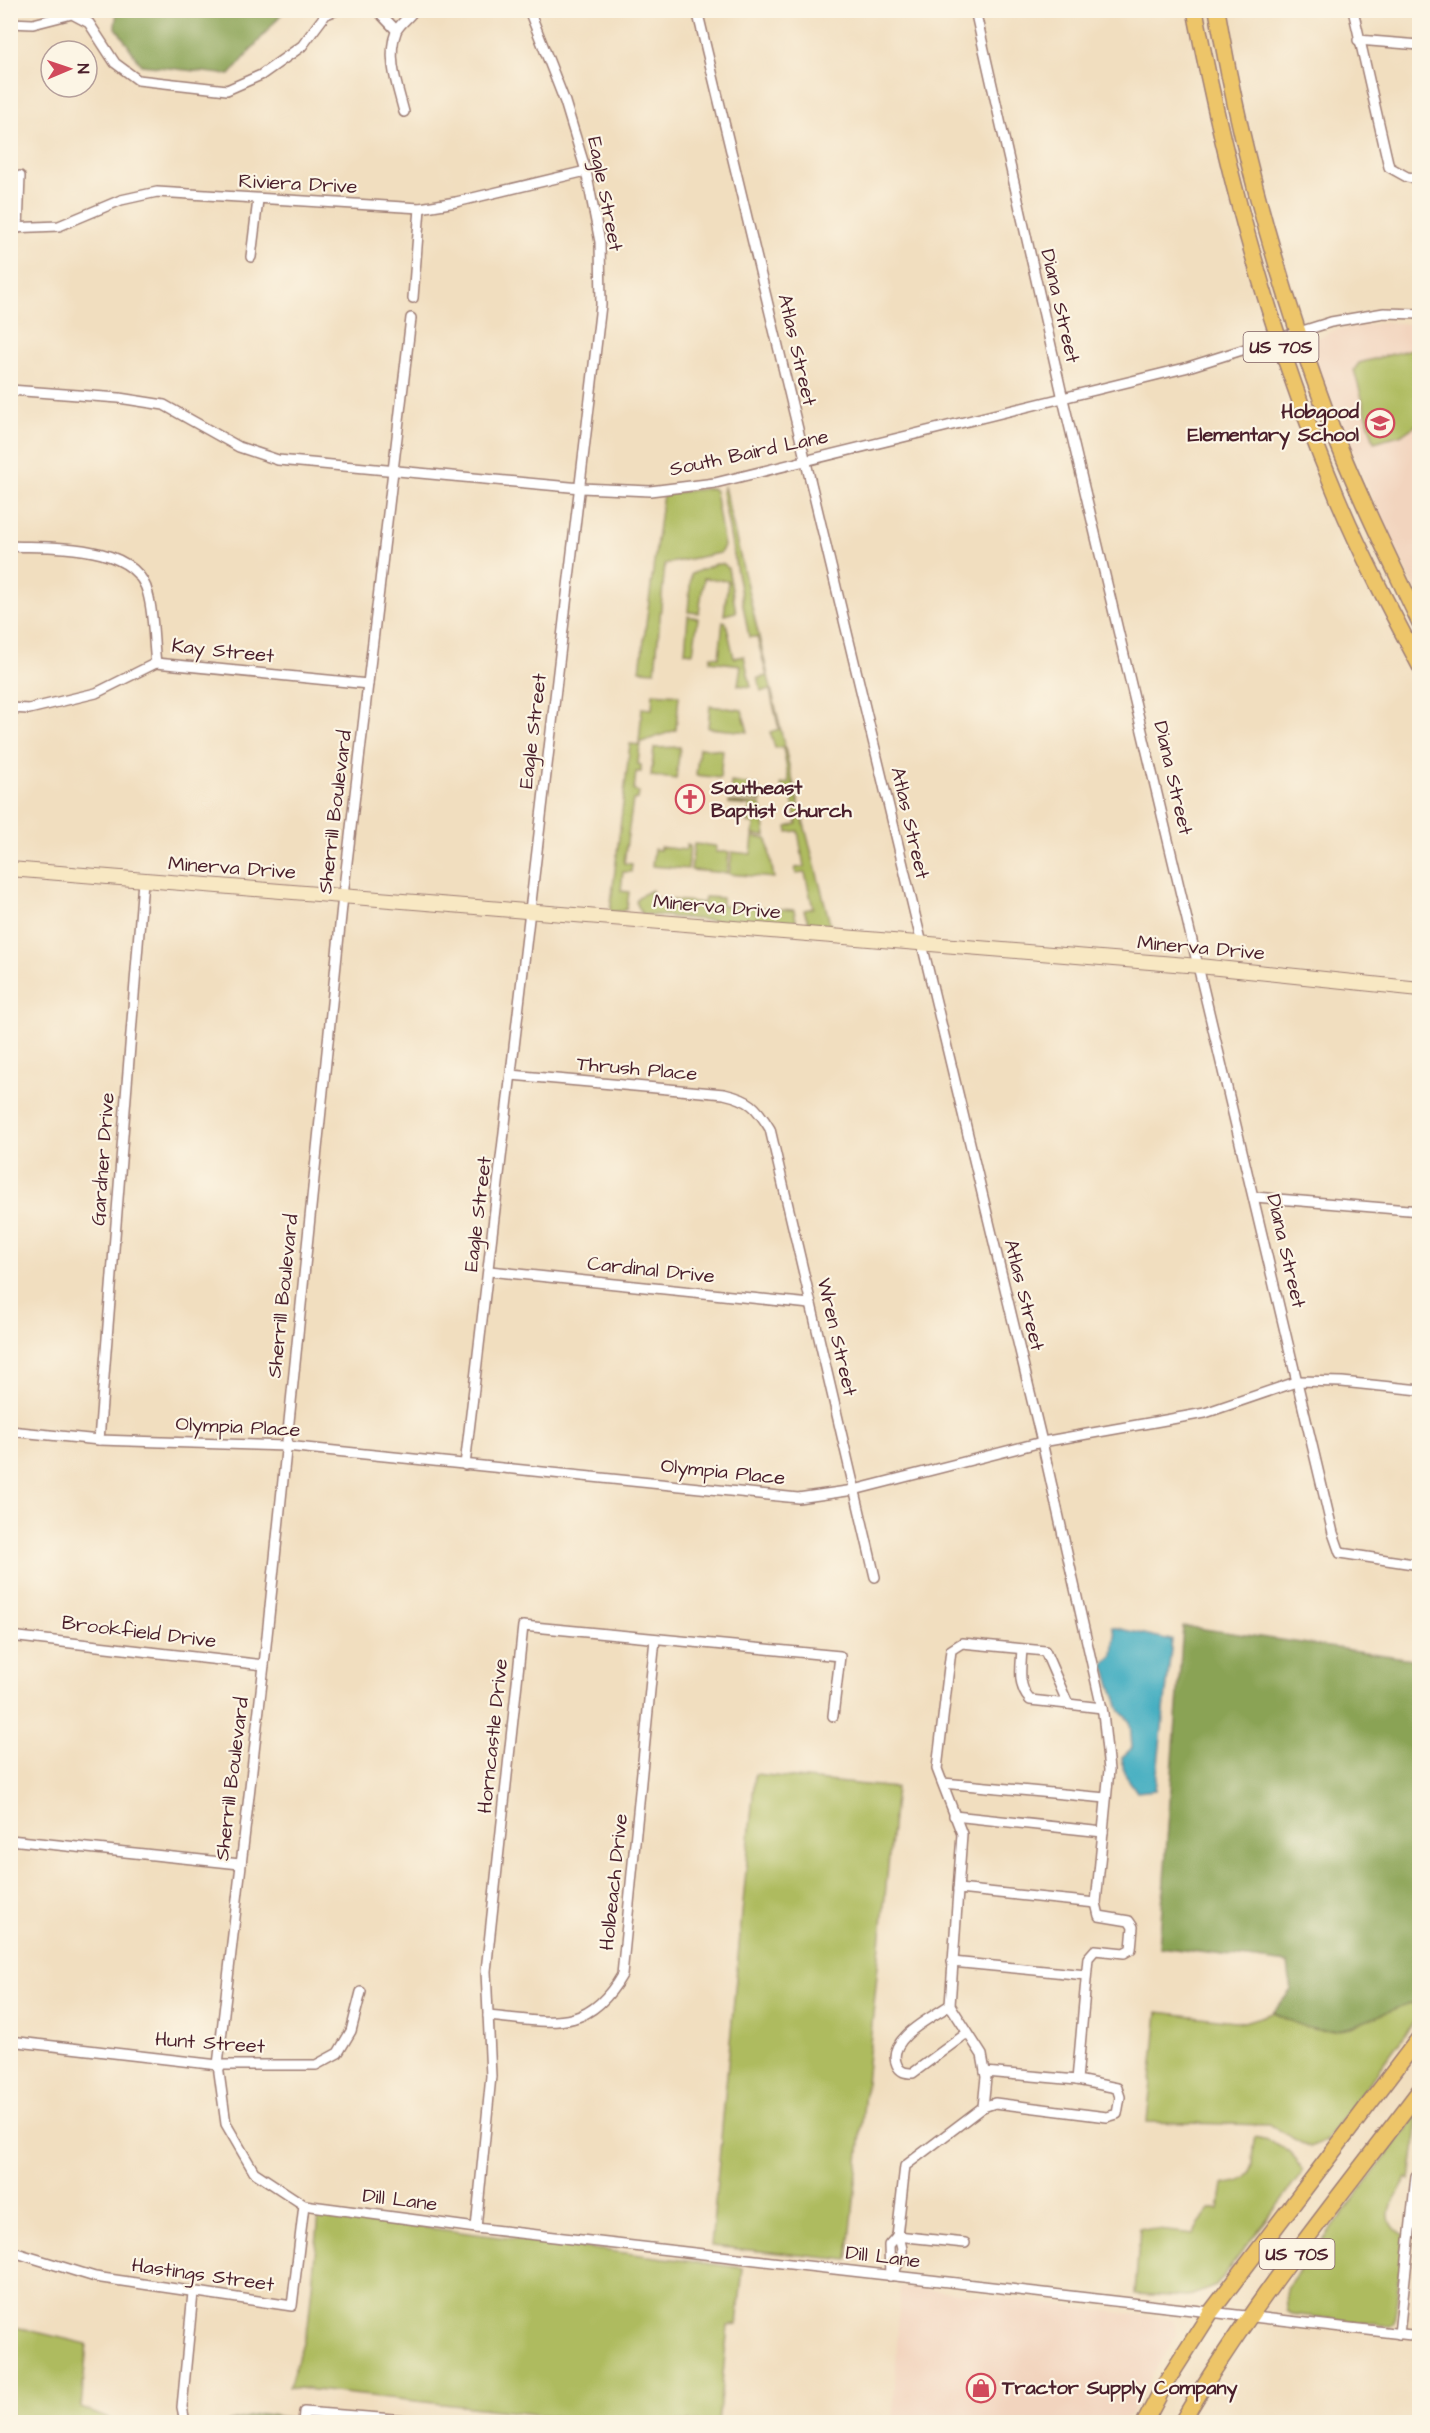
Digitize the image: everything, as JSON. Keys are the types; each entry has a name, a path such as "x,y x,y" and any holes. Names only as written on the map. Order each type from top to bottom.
{"main road":[{"name":"US 70S","path":"1195,10 1221,138 1278,338 1338,500 1419,666"},
{"name":"US 70S","path":"1217,10 1242,139 1268,239 1298,332 1331,424 1419,623"},
{"name":"US 70S","path":"1145,2422 1165,2384 1211,2312 1419,2037"},
{"name":"US 70S","path":"1182,2422 1214,2368 1250,2316 1419,2090"}],"street":[{"path":"10,23 33,24 72,14 90,23 115,63 138,80 227,90 261,75 302,46 326,14 337,10"},
{"path":"377,10 396,30"},
{"path":"404,112 393,64 396,30 414,10"},
{"name":"Eagle Street","path":"465,1465 601,305 600,242 586,171 565,102 529,10"},
{"name":"Atlas Street","path":"697,10 920,944 1042,1442 1102,1708 1108,1747 1106,1798 1096,1903"},
{"name":"Diana Street","path":"975,10 1063,399 1340,1553 1419,1564"},
{"path":"1353,10 1358,40 1389,167 1407,177 1419,179"},
{"path":"1358,40 1419,45"},
{"name":"Riviera Drive","path":"14,228 59,226 121,200 157,192 258,200 420,208 456,202 586,171"},
{"path":"14,228 20,176"},
{"path":"251,257 258,200"},
{"path":"413,298 420,208"},
{"name":"South Baird Lane","path":"10,390 119,398 164,405 239,447 278,460 581,488 650,491 715,483 1063,399 1185,368 1298,332 1357,317 1384,313 1419,314"},
{"name":"Sherrill Boulevard","path":"342,2211 304,2205 254,2172 226,2124 218,2065 264,1665 343,896 411,318"},
{"path":"10,546 90,551 127,562 148,592 156,663"},
{"name":"Kay Street","path":"10,708 29,709 96,693 156,663 368,684"},
{"name":"Minerva Drive","path":"10,869 1199,966 1419,989"},
{"name":"Gardner Drive","path":"99,1440 143,881"},
{"name":"Thrush Place","path":"511,1075 724,1094 742,1099 757,1108"},
{"name":"Wren Street","path":"757,1108 770,1128 875,1577"},
{"path":"1255,1197 1419,1211"},
{"name":"Cardinal Drive","path":"489,1271 810,1304"},
{"name":"Olympia Place","path":"10,1431 99,1440 286,1446 798,1498 854,1490 1042,1442 1205,1413 1299,1382 1342,1382 1419,1390"},
{"name":"Horncastle Drive","path":"476,2228 491,2076 486,1971 523,1626 840,1656 833,1716"},
{"name":"Brookfield Drive","path":"10,1636 264,1665"},
{"name":"Holbeach Drive","path":"488,2016 566,2021 586,2015 600,2005 622,1976 655,1640"},
{"path":"983,2107 985,2072 982,2055 950,2005 962,1834 937,1769 951,1650 962,1642 1045,1651 1068,1704"},
{"path":"1022,1649 1021,1683 1023,1693 1030,1700 1102,1708"},
{"path":"942,1783 1106,1798"},
{"path":"954,1816 1102,1832"},
{"path":"10,1840 240,1864"},
{"path":"958,1889 1096,1903 1099,1916 1129,1921 1133,1927 1131,1949 1124,1953 1095,1950 1088,1958 1077,2080"},
{"path":"952,1962 1086,1975"},
{"name":"Hunt Street","path":"10,2041 218,2065 316,2065 338,2053 351,2031 361,1992"},
{"path":"950,2005 901,2038 895,2050 895,2061 899,2069 906,2073 913,2073 967,2032"},
{"path":"890,2276 889,2245 897,2236 905,2166 983,2107 995,2103 1107,2117 1117,2114 1120,2097 1117,2088 1077,2080 985,2072"},
{"path":"1399,2334 1416,2176"},
{"name":"Hastings Street","path":"10,2251 95,2277 292,2306 304,2205"},
{"name":"Dill Lane","path":"342,2211 1419,2336"},
{"path":"897,2236 965,2243"},
{"path":"890,2276 902,2260 903,2246 897,2236"},
{"path":"185,2422 182,2407 193,2293"},
{"path":"303,2422 304,2412 431,2422"}],"shaded area":[{"name":"Hobgood Elementary School","path":"1386,322 1419,325 1419,596 1370,493 1312,353 1313,340 1335,330"},
{"path":"900,2286 1173,2319 1177,2334 1125,2422 893,2422"}],"green space":[{"path":"117,10 284,11 230,75 141,65 115,26"},
{"path":"1419,347 1419,423 1403,434 1374,442 1354,370 1359,363"},
{"path":"724,487 791,774 832,931 810,924 804,910 813,908 805,873 796,874 795,868 804,867 798,831 788,832 787,827 797,824 791,793 783,794 781,784 789,783 783,747 775,748 770,732 779,729 770,690 761,691 758,678 767,676 757,637 749,637 722,492"},
{"path":"712,488 715,491 724,546 720,553 665,564 655,671 640,670 663,494"},
{"path":"715,564 724,564 728,568 736,612 724,615 728,581 704,578 699,613 688,612 691,574"},
{"path":"688,616 698,618 693,653 685,652"},
{"path":"723,621 726,622 734,658 744,656 751,687 738,685 741,665 710,661 711,656 719,657"},
{"path":"653,693 679,695 676,730 639,743 642,708 652,709"},
{"path":"710,706 742,710 748,732 708,728"},
{"path":"630,744 640,745 638,764 641,765 641,772 636,772 634,791 639,792 638,799 633,800 624,863 632,864 631,872 623,872 621,891 629,892 627,908 623,911 610,912"},
{"path":"680,747 676,779 651,776 654,748"},
{"path":"699,748 723,750 720,778 696,775"},
{"path":"731,782 758,786 761,802 730,798"},
{"path":"729,802 761,805 766,836 753,835 754,824 748,823 750,806 729,804"},
{"path":"753,837 767,839 774,878 729,874 732,852 751,854"},
{"path":"694,844 716,846 716,852 729,852 727,873 691,870"},
{"path":"687,845 690,846 688,869 652,866 654,849 660,850 660,847 686,850"},
{"path":"652,890 652,898 704,903 705,897 722,898 722,905 794,910 796,920 791,928 642,914 636,902 638,897"},
{"path":"1183,1626 1419,1660 1419,2009 1411,2003 1350,2027 1325,2031 1313,2029 1273,2013 1291,1990 1288,1963 1159,1947"},
{"path":"755,1774 896,1788 848,2260 711,2246"},
{"path":"1411,2003 1419,2009 1419,2015 1326,2141 1310,2148 1269,2125 1147,2122 1158,2012 1244,2022 1273,2013 1314,2030 1352,2027 1389,2009"},
{"path":"1419,2113 1410,2180 1407,2178 1394,2200 1390,2216 1391,2223 1404,2235 1394,2323 1390,2326 1292,2314 1287,2311 1286,2288"},
{"path":"1255,2137 1271,2141 1284,2148 1295,2158 1303,2172 1216,2286 1187,2297 1135,2294 1140,2228 1194,2234 1210,2209 1219,2209 1223,2184 1235,2182 1248,2175 1251,2169"},
{"path":"319,2214 743,2268 737,2325 728,2326 718,2422 607,2422 289,2387 308,2326"},
{"path":"11,2326 87,2344 81,2408 116,2422 11,2422"},
{"path":"262,2414 289,2418 289,2422 227,2422"}],"water":[{"path":"1112,1627 1172,1640 1155,1790 1137,1792 1124,1773 1122,1757 1132,1748 1130,1722 1120,1711 1104,1664 1113,1655 1115,1634"}],"place":[{"name":"Hobgood Elementary School","path":"1380,423"},
{"name":"Southeast Baptist Church","path":"690,799"},
{"name":"Tractor Supply Company","path":"981,2388"}]}
